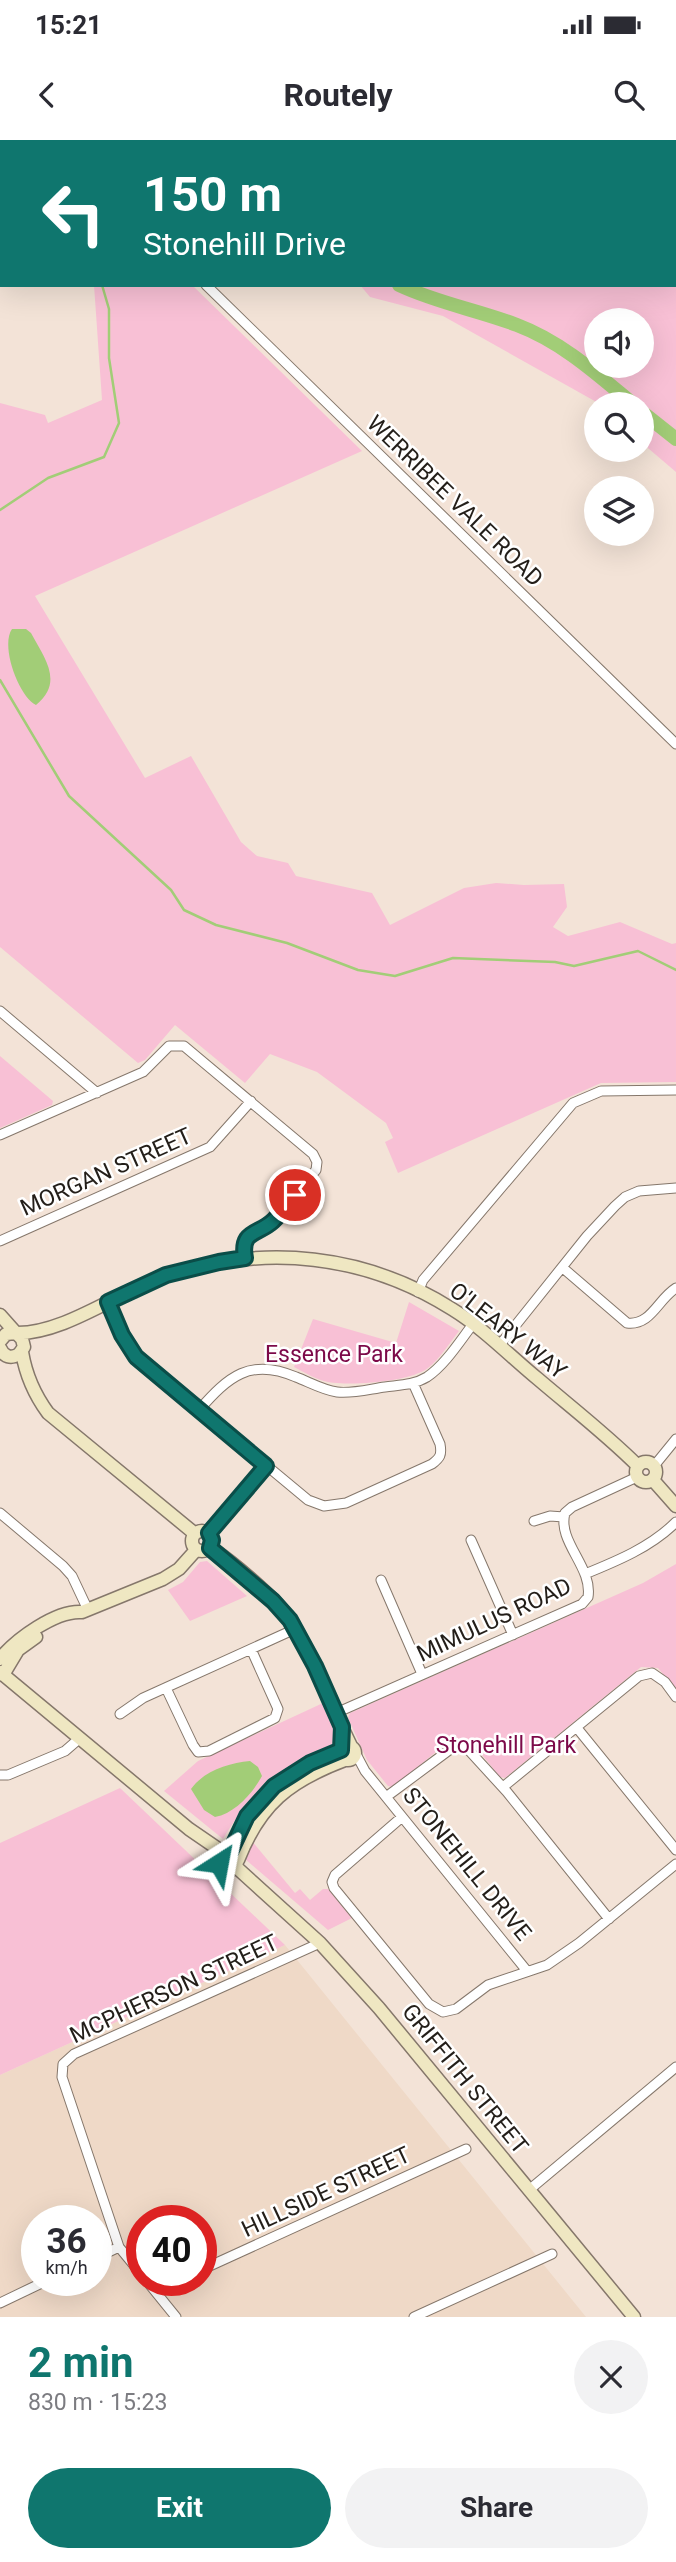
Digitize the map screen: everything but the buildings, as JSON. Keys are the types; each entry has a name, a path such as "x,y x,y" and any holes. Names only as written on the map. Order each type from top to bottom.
{"street":[{"name":"WERRIBEE VALE ROAD","path":"208,287 676,744"},
{"path":"2,1016 97,1093"},
{"path":"0,1135 143,1072 169,1046 178,1045 191,1050 313,1154 317,1162 316,1170 271,1224 244,1241 245,1258"},
{"path":"418,1292 423,1280 573,1104 601,1091 676,1090"},
{"name":"MORGAN STREET","path":"0,1241 210,1147 251,1101"},
{"path":"499,1346 587,1236 625,1197 639,1191 676,1188"},
{"name":"O'LEARY WAY","path":"54,1326 166,1275 219,1262 245,1258 306,1257 352,1265 418,1292 452,1309 473,1324 638,1471"},
{"path":"563,1268 627,1323 635,1324 646,1320 663,1298 676,1288"},
{"path":"108,1302 122,1335 136,1357 308,1500 324,1506 346,1503 440,1458 440,1444 414,1383"},
{"path":"0,1315 22,1339 29,1381 36,1398 48,1413 194,1533"},
{"path":"199,1410 232,1377 252,1370 272,1369 284,1372 338,1392 414,1383 438,1367 473,1324"},
{"path":"2,1345 9,1333 54,1326"},
{"path":"2,1345 16,1356 30,1342 54,1326"},
{"path":"2,1345 29,1381"},
{"path":"654,1466 676,1439"},
{"path":"534,1521 550,1516 564,1517 572,1507 638,1471 645,1462 654,1466"},
{"path":"209,1533 266,1466"},
{"path":"638,1471 645,1483 653,1480 656,1474 654,1466"},
{"path":"653,1480 676,1506"},
{"path":"0,1513 72,1576 85,1611"},
{"name":"MIMULUS ROAD","path":"336,1713 586,1601 589,1586 565,1529 564,1517"},
{"path":"585,1574 638,1550 664,1534 676,1522"},
{"path":"194,1533 209,1533"},
{"path":"194,1533 191,1540 196,1550 202,1552 210,1548 212,1540 209,1533"},
{"path":"471,1540 513,1635"},
{"path":"210,1548 273,1601 295,1629 342,1727 348,1753 289,1774 267,1792 247,1816 230,1860"},
{"path":"0,1659 17,1639 29,1632 73,1612 85,1611 163,1579 179,1569 196,1550"},
{"path":"381,1580 422,1674"},
{"path":"2,1673 27,1642 76,1619 85,1611"},
{"path":"120,1714 143,1698 295,1629"},
{"path":"166,1688 192,1745 198,1752 209,1751 275,1718 277,1714 278,1709 251,1649"},
{"name":"GRIFFITH STREET","path":"2,1673 230,1860 320,1943 379,2008 634,2317"},
{"path":"503,1787 639,1676 652,1673 665,1682 676,1697"},
{"path":"577,1728 676,1850"},
{"path":"0,1774 8,1774 65,1751 76,1734"},
{"path":"386,1797 452,1748 464,1745 503,1787 609,1919"},
{"name":"STONEHILL DRIVE","path":"348,1753 527,1971 547,1965 676,1864"},
{"path":"402,1817 335,1875 332,1882 337,1892 429,2004 437,2010 449,2012 488,1985 527,1971"},
{"name":"MCPHERSON STREET","path":"126,2256 119,2247 62,2077 63,2064 74,2053 320,1943"},
{"path":"529,2190 676,2067"},
{"name":"HILLSIDE STREET","path":"217,2263 466,2149"},
{"path":"112,2250 119,2247"},
{"path":"414,2317 552,2254"},
{"path":"0,2302 21,2292"},
{"path":"159,2296 176,2317"}],"shaded area":[{"path":"12,629 26,629 31,633 49,670 49,688 36,705 23,692 13,670 8,647"},
{"path":"250,1761 258,1767 262,1776 248,1796 222,1815 215,1817 204,1810 191,1789 196,1783 217,1769"},
{"path":"285,1945 586,2317 0,2317 0,2075"}],"green space":[{"path":"94,287 194,287 362,451 35,596 145,778 191,756 241,842 257,856 288,863 296,876 372,893 390,925 464,888 496,883 564,884 567,907 553,927 568,936 620,922 672,944 676,943 676,1082 601,1083 398,1173 385,1142 393,1138 386,1123 317,1072 270,1054 245,1083 175,1025 145,1060 138,1063 0,947 0,403 45,415 48,423 102,400"},
{"path":"362,287 676,287 676,472 654,453 654,392 584,392 584,395 443,316 370,297"},
{"path":"0,1056 53,1101 52,1105 0,1128"},
{"name":"Essence Park","path":"409,1302 459,1331 428,1368 395,1380 338,1383 324,1381 294,1367 313,1319 396,1343"},
{"path":"207,1561 247,1596 190,1621 168,1590 183,1582 200,1562"},
{"name":"Stonehill Park","path":"676,1564 676,1690 658,1668 641,1667 505,1778 500,1777 470,1740 453,1738 393,1787 388,1786 367,1760 348,1718 350,1713 643,1583"},
{"path":"323,1703 336,1730 334,1745 283,1772 257,1793 223,1839 164,1791 198,1761"},
{"path":"120,1788 285,1945 0,2075 0,1843"},
{"path":"251,1840 295,1893 300,1889 310,1900 323,1889 328,1889 352,1918 328,1930 245,1859"}],"waterway":[{"path":"0,510 48,478 104,457 119,423 109,358 109,309 103,287"},
{"path":"404,287 533,332 578,360 619,392"},
{"path":"654,422 676,439"},
{"path":"0,680 69,796 171,890 184,910 216,925 287,943 358,970 395,976 453,958 555,962 574,966 638,951 676,970"}],"route":[{"path":"219,1863 220,1856 230,1852 247,1816 261,1798 289,1774 343,1748 342,1727 315,1666 290,1620 273,1601 210,1548 212,1540 209,1533 266,1466 136,1357 122,1335 108,1302 166,1275 245,1258 244,1241 271,1224 295,1195"}]}
